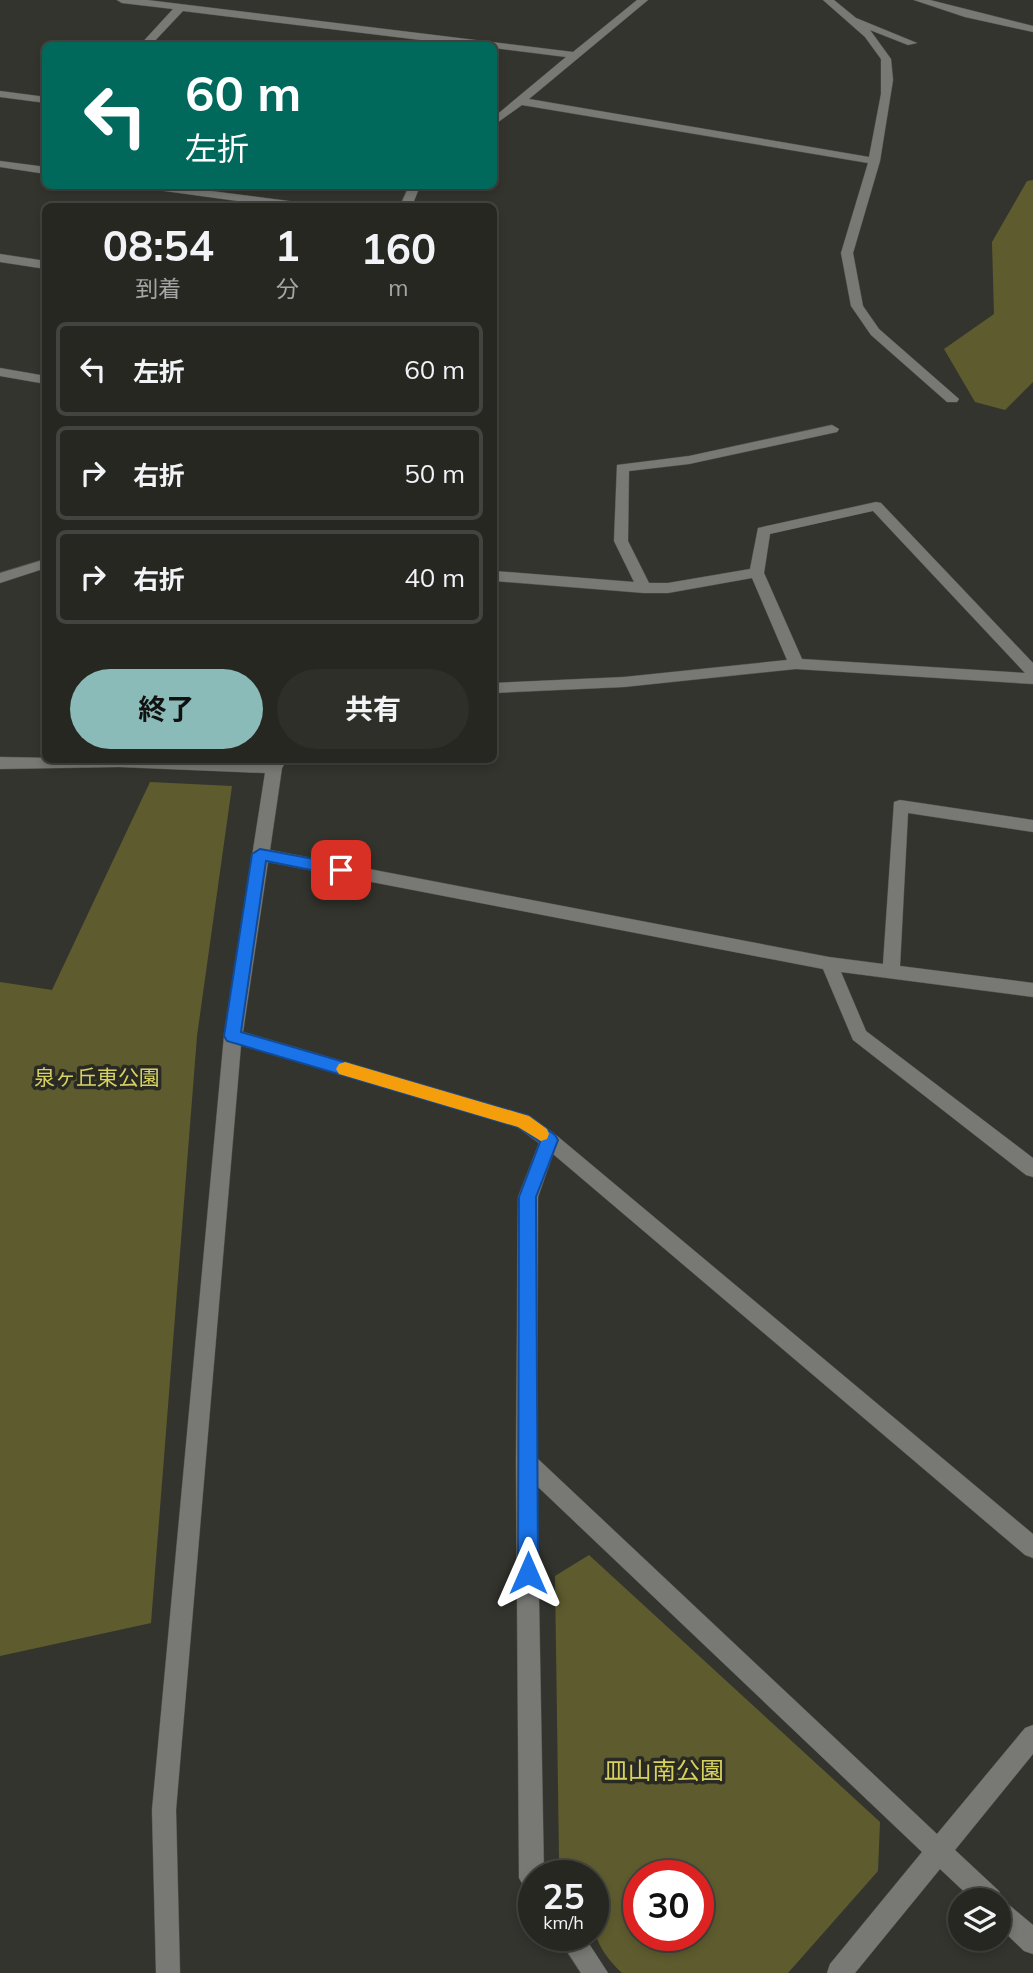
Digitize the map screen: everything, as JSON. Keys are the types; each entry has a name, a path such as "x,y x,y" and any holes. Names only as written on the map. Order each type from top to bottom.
{"street":[{"path":"122,0 468,42"},
{"path":"497,120 643,0"},
{"path":"828,0 850,18 886,59 887,87 874,161 846,253 856,306 876,332 952,399"},
{"path":"919,0 969,15 1033,29"},
{"path":"148,42 181,7"},
{"path":"850,18 912,43"},
{"path":"497,46 574,55"},
{"path":"0,94 42,99"},
{"path":"521,101 874,161"},
{"path":"0,164 42,170"},
{"path":"172,189 274,203"},
{"path":"0,258 42,264"},
{"path":"0,372 42,379"},
{"path":"644,588 621,541 622,468 689,460 832,429"},
{"path":"796,664 757,573 762,531 876,506 1033,672"},
{"path":"0,578 42,564"},
{"path":"497,576 668,588 757,573"},
{"path":"497,688 624,682 796,664 1033,679"},
{"path":"0,763 42,762"},
{"path":"168,1973 164,1810 233,1036 276,764 237,763"},
{"path":"891,972 900,806 1033,826"},
{"path":"260,854 829,964 1033,990"},
{"path":"829,964 859,1035 1033,1169"},
{"path":"233,1036 523,1121 550,1140 1033,1548"},
{"path":"531,1860 526,1462 528,1197 550,1140"},
{"path":"526,1462 977,1888"},
{"path":"839,1973 1033,1736"},
{"path":"1011,1921 1033,1942"},
{"path":"580,1951 596,1973"}],"green space":[{"path":"1033,180 1033,382 1005,410 975,402 944,349 994,314 992,242 1027,181"},
{"name":"泉ヶ丘東公園","path":"150,782 232,786 197,1036 151,1623 0,1656 0,982 52,990"},
{"name":"皿山南公園","path":"589,1555 880,1822 878,1871 788,1973 622,1973 604,1951 609,1951 609,1860 559,1858 555,1576"}],"slow traffic":[{"path":"345,1069 523,1121 541,1134"}],"route":[{"path":"341,870 260,854 233,1036 523,1121 550,1140 528,1197 528,1573"}]}
